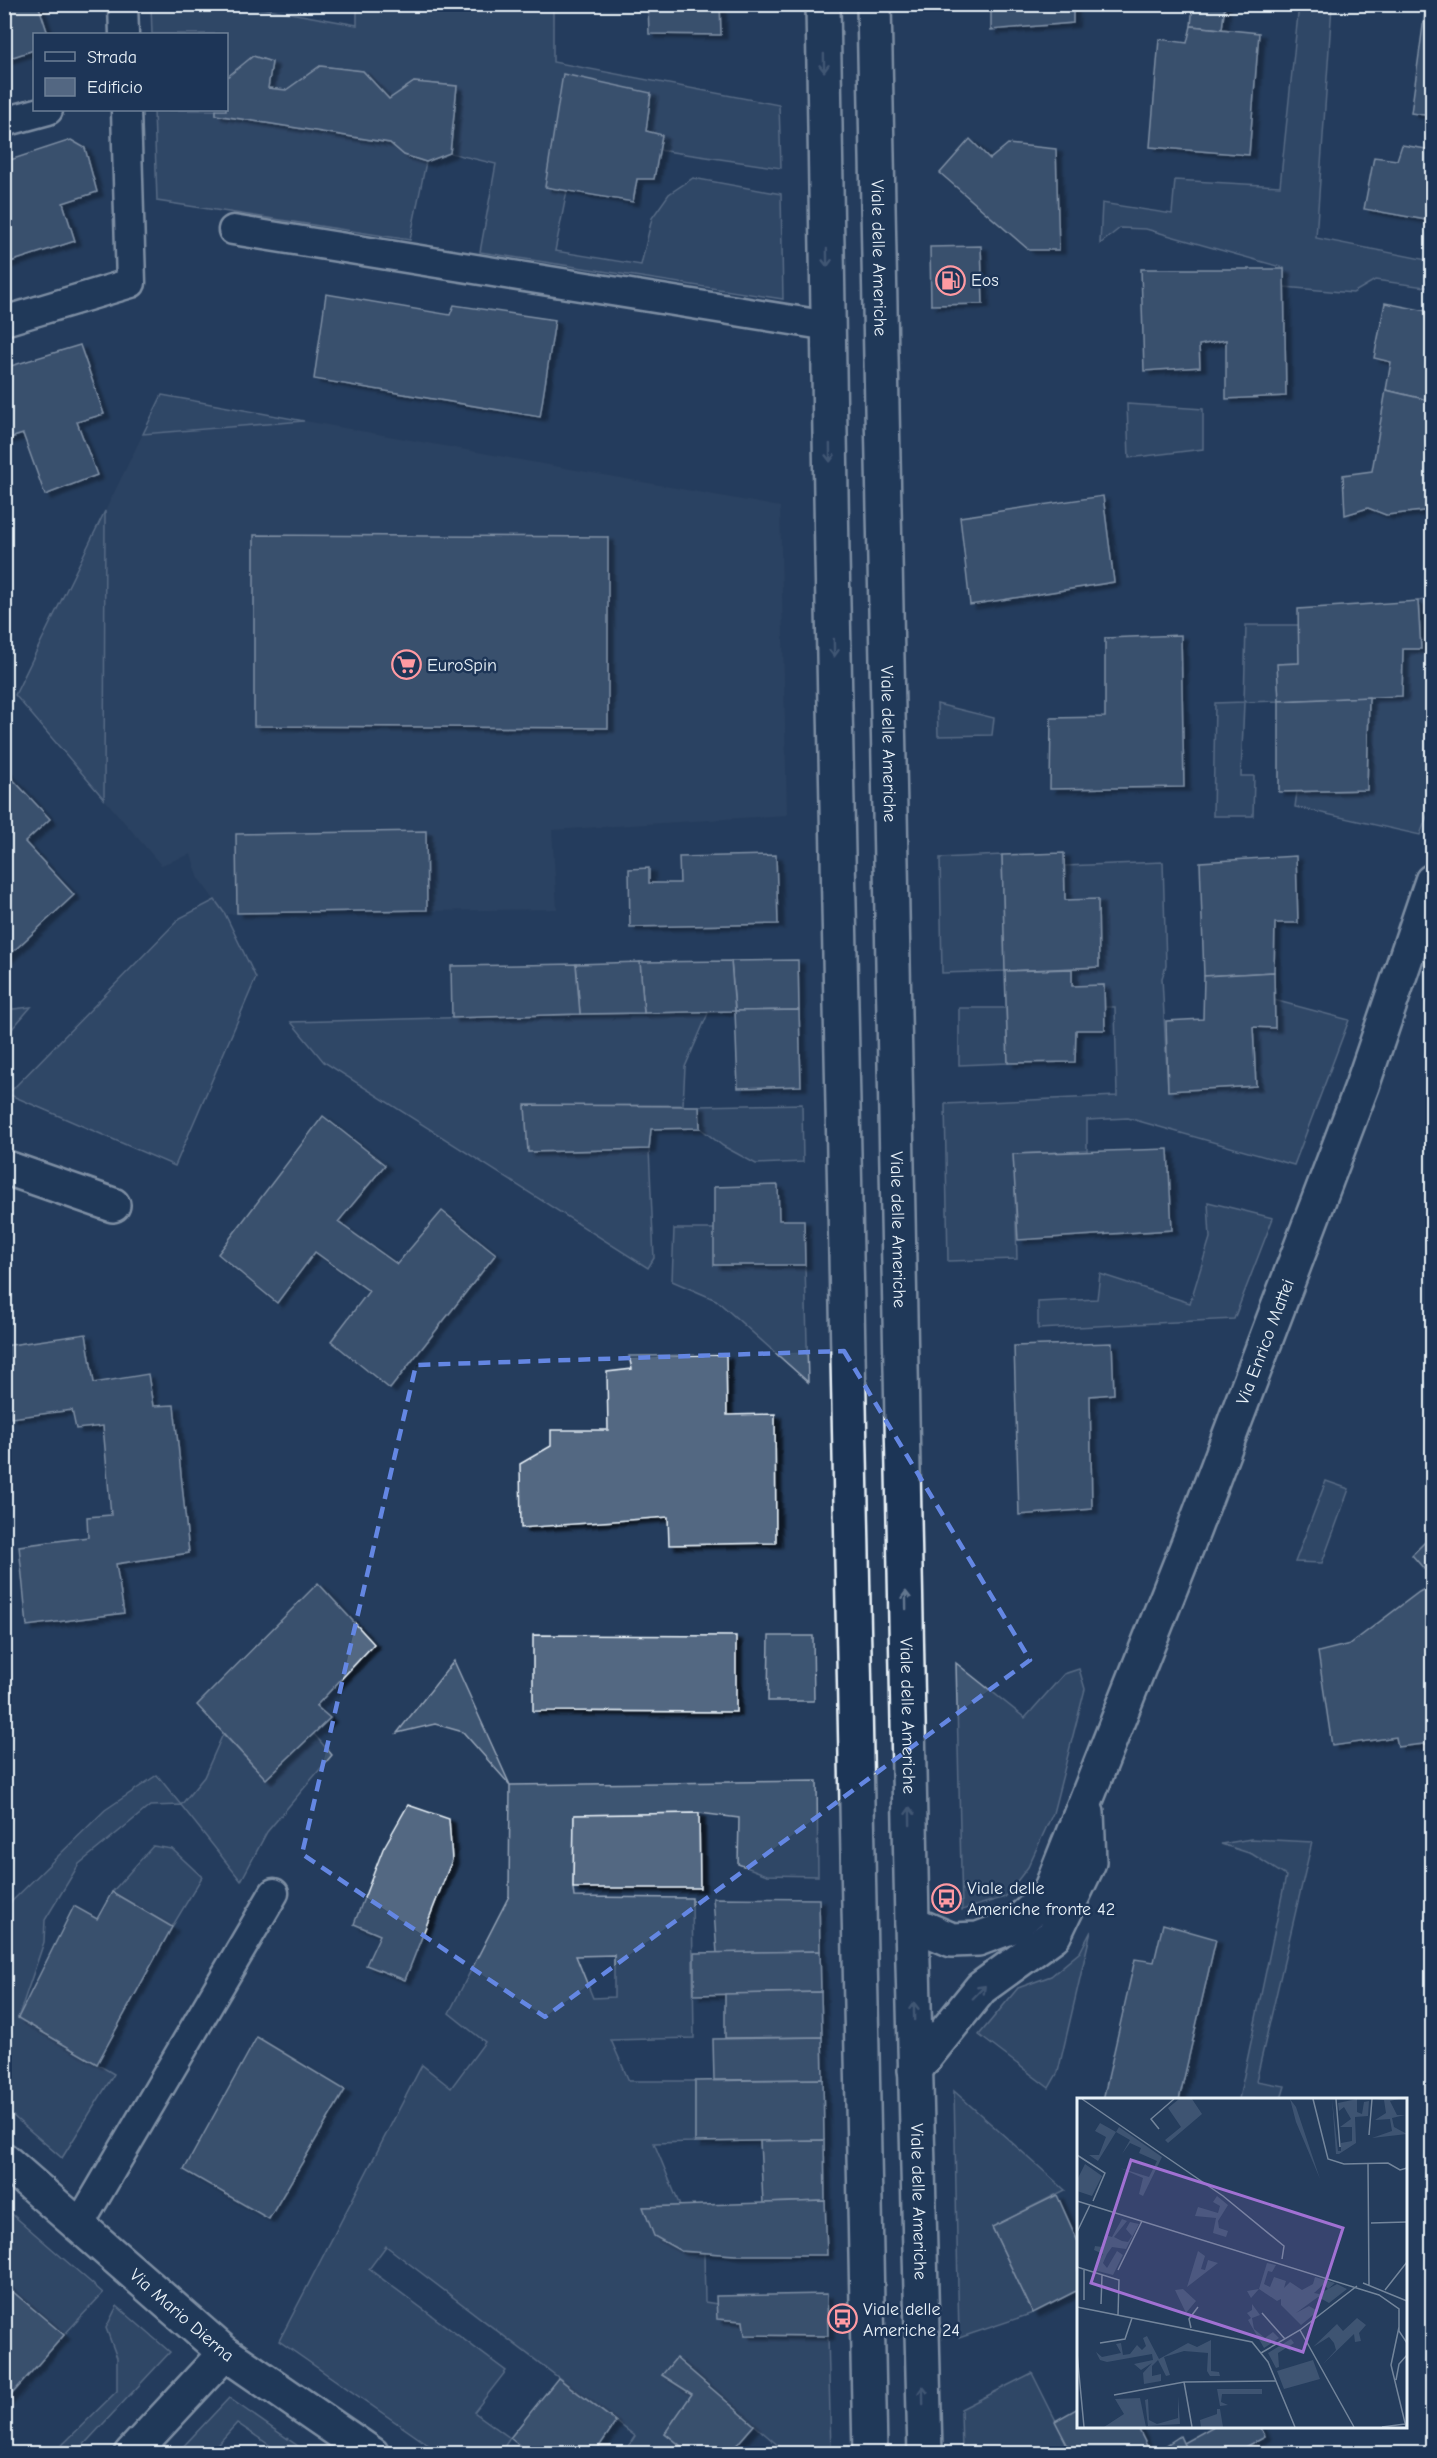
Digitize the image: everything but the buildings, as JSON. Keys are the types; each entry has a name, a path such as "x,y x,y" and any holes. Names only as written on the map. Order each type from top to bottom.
{"main road":[{"path":"823,4 870,2454"},
{"name":"Viale delle Americhe","path":"874,4 915,2070 925,2454"},
{"name":"Via Enrico Mattei","path":"912,1923 952,1940 978,1939 1012,1926 1048,1896 1194,1529 1362,1086 1432,881"},
{"path":"4,1167 113,1205"},
{"path":"915,2070 981,1988 1054,1935 1089,1862 1087,1798"},
{"name":"Via Mario Dierna","path":"4,2160 225,2353 372,2454"},
{"path":"131,2454 225,2353"}],"lane":[{"path":"123,4 124,33"},
{"path":"4,122 44,111"},
{"path":"4,321 131,283 126,111"},
{"path":"233,230 829,326"},
{"path":"79,2225 274,1893"}],"highlighted area":[{"path":"844,1351 1030,1660 545,2017 302,1854 416,1365"}],"shaded area":[{"path":"151,5 246,5 357,25 357,5 553,5 553,62 779,105 781,168 659,150 662,135 646,131 651,93 546,187 567,191 555,251 641,265 652,218 669,194 693,178 781,194 783,299 480,252 496,164 450,153 457,86 414,82 389,99 363,71 320,66 286,90 268,88 272,62 253,56 228,77 228,33 152,33"},
{"path":"1299,5 1332,5 1316,238 1432,261 1432,288 1375,280 1353,293 1284,287 1284,268 1146,229 1120,228 1100,244 1102,203 1172,214 1175,180 1280,186"},
{"path":"154,111 216,111 216,115 390,143 404,155 426,162 410,240 157,201"},
{"name":"EuroSpin","path":"162,395 780,507 787,815 552,830 557,909 225,914 199,879 191,854 161,865 15,695"},
{"path":"162,395 304,421 143,434"},
{"path":"1127,404 1203,409 1203,449 1129,458"},
{"path":"105,511 104,799 15,695"},
{"path":"1432,598 1432,803 1420,835 1295,807 1297,792 1367,790 1369,697 1402,696 1403,649 1421,649 1418,601"},
{"path":"1246,625 1299,625 1299,663 1278,664 1279,701 1244,702"},
{"path":"1244,702 1241,776 1254,776 1253,816 1213,816 1215,703"},
{"path":"937,704 994,718 992,735 938,736"},
{"path":"1002,855 1005,971 942,973 940,858"},
{"path":"1163,862 1166,966 1162,978 1168,1090 1256,1086 1253,1027 1275,1027 1274,1000 1349,1020 1294,1165 1128,1118 1087,1120 1087,1151 1014,1154 1017,1259 948,1261 945,1104 1117,1096 1115,1007 1104,1007 1104,985 1072,986 1072,969 1099,967 1098,900 1065,900 1064,866"},
{"path":"215,900 225,914 256,978 175,1166 8,1094 180,918"},
{"path":"31,1007 5,1037 5,1010"},
{"path":"959,1008 1006,1008 1008,1063 959,1065"},
{"path":"709,1011 685,1067 683,1105 525,1106 528,1152 649,1149 654,1258 648,1268 324,1062 291,1022"},
{"path":"802,1104 803,1162 756,1164 723,1146 700,1128 699,1106"},
{"path":"1208,1202 1273,1218 1234,1319 1038,1329 1038,1302 1097,1299 1100,1274 1190,1303 1210,1238"},
{"path":"674,1229 715,1229 715,1265 805,1265 808,1382 716,1300 672,1281"},
{"path":"1326,1481 1349,1489 1322,1563 1295,1562"},
{"path":"769,1636 813,1636 814,1701 768,1701"},
{"path":"454,1661 510,1785 463,1732 435,1724 397,1733"},
{"path":"956,1663 1025,1718 1064,1674 1079,1669 1085,1689 1053,1813 1028,1867 1005,1897 962,1910"},
{"path":"313,1733 332,1755 267,1832 241,1881 181,1805 204,1777 223,1734 266,1779"},
{"path":"157,1775 181,1805 150,1806 79,1864 45,1920 44,1942 18,2018 114,2074 62,2158 5,2109 5,1908 105,1810"},
{"path":"817,1781 818,1876 767,1875 738,1864 739,1818 699,1813 574,1815 573,1888 574,1897 692,1898 694,2038 611,2040 629,2081 695,2081 695,2142 654,2143 680,2206 644,2207 655,2236 681,2251 704,2253 705,2302 717,2304 743,2321 745,2335 828,2336 831,2453 787,2453 676,2358 662,2375 692,2394 665,2433 691,2453 624,2453 635,2436 386,2246 369,2269 506,2371 474,2412 510,2438 500,2453 440,2453 279,2341 422,2065 451,2088 485,2042 449,2013 509,1896 510,1785","holes":["614,1955 614,1997 593,1998 576,1956"]},
{"path":"1251,1839 1312,1842 1256,2081 1285,2086 1281,2098 1239,2098 1286,1876 1252,1854 1221,1844"},
{"path":"153,1846 172,1849 202,1877 172,1927 112,1892"},
{"path":"1091,1931 1058,2072 1049,2088 979,2035 1018,1988 1051,1976 1080,1952"},
{"path":"954,2091 1065,2190 992,2227 1033,2313 959,2338"},
{"path":"5,2208 103,2293 64,2335 6,2286 5,2288"},
{"path":"117,2306 170,2352 76,2453 54,2453 117,2391 117,2358 106,2328"},
{"path":"1032,2373 1072,2453 962,2453 961,2409"},
{"path":"229,2398 308,2453 281,2453 237,2423 210,2453 177,2453"}],"place":[{"name":"Eos","path":"950,280"},
{"name":"EuroSpin","path":"406,665"},
{"name":"Viale delle Americhe fronte 42","path":"946,1898"},
{"name":"Viale delle Americhe 24","path":"842,2319"}]}
